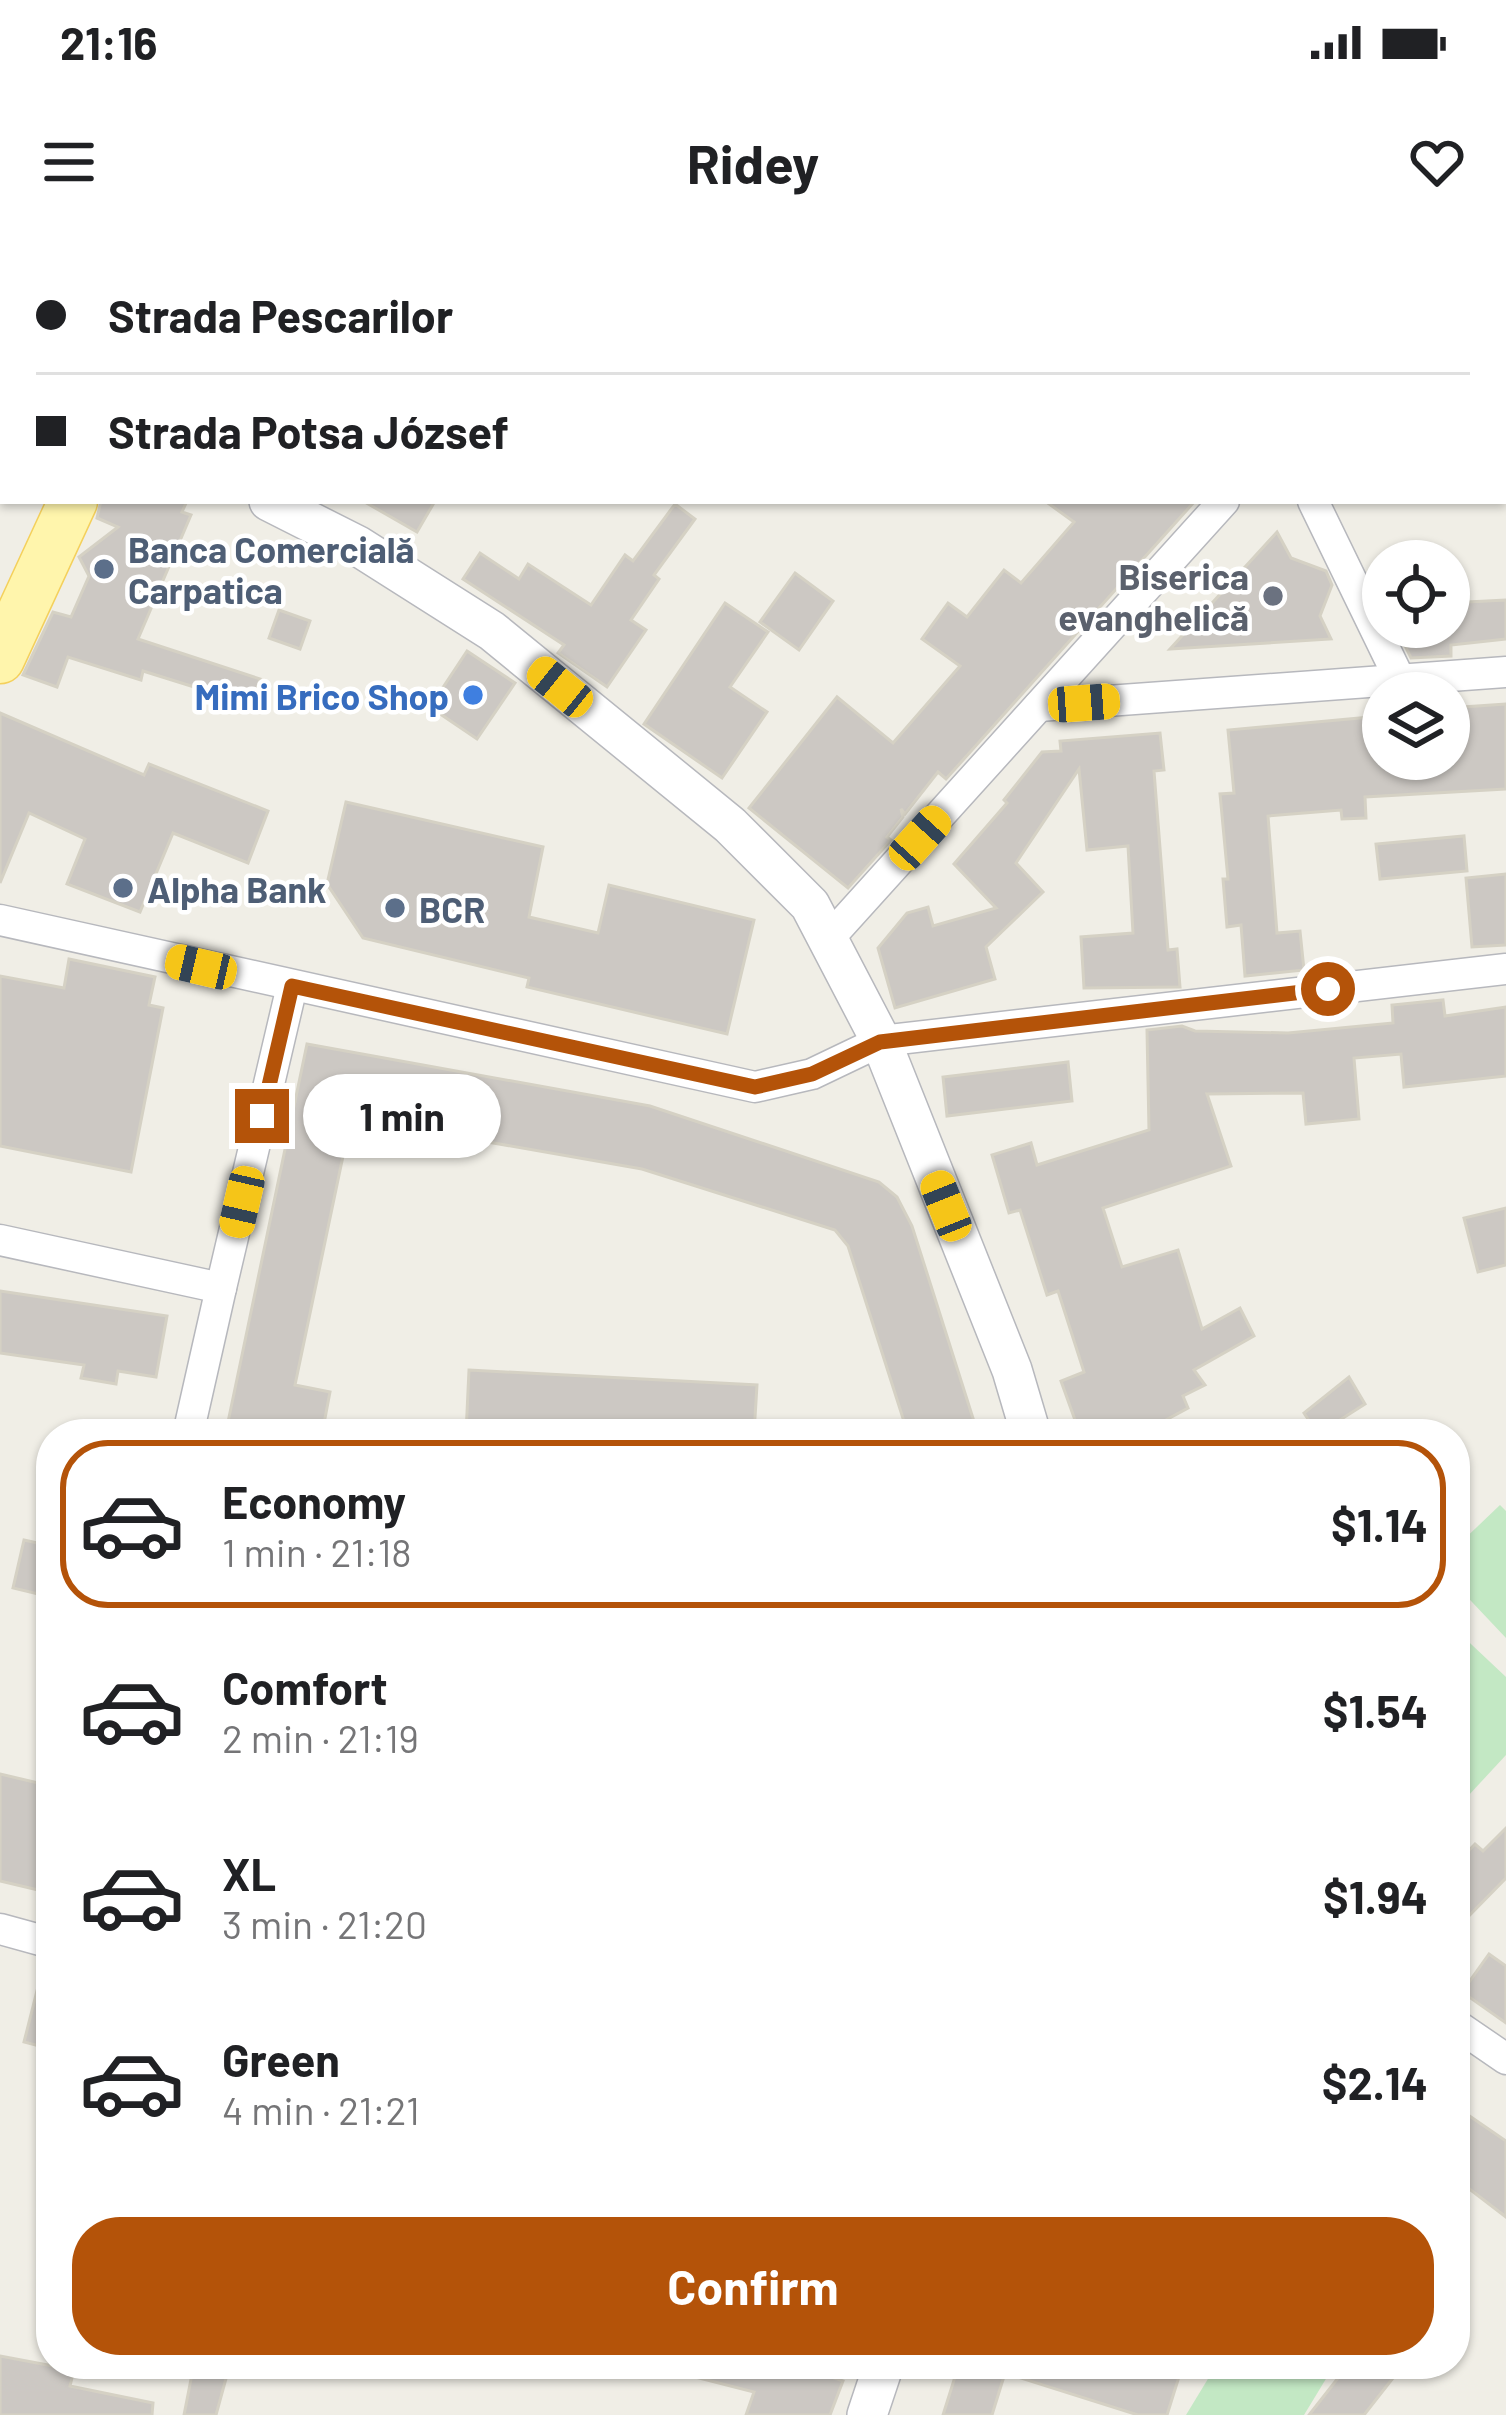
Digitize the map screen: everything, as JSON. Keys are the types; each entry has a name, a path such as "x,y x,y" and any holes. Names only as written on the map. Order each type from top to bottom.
{"main road":[{"path":"0,658 72,504"}],"street":[{"path":"275,504 358,546 492,632 730,825 788,878 830,937 880,1042 1012,1370 1027,1419"},
{"path":"830,937 1221,504"},
{"path":"1314,504 1396,672"},
{"path":"1470,675 1506,672"},
{"path":"1039,706 1362,683"},
{"path":"0,920 755,1087 812,1074 880,1042 1506,969"},
{"path":"191,1419 292,986"},
{"path":"0,1240 221,1288"},
{"path":"0,1929 36,1939"},
{"path":"1470,2034 1506,2059"},
{"path":"868,2415 879,2379"}],"green space":[{"path":"1500,1505 1506,1511 1506,1638 1470,1600 1470,1534"},
{"path":"1470,1643 1506,1677 1506,1755 1470,1794"},
{"path":"1208,2379 1326,2379 1304,2415 1186,2415"}],"building":[{"path":"100,504 186,504 182,512 191,515 138,639 260,679 252,705 143,671 141,680 68,657 57,687 23,675 53,612 71,617 89,576 79,557 118,527 97,518"},
{"path":"368,504 433,504 417,532"},
{"path":"675,504 695,519 654,575 659,579 631,620 646,630 607,687 558,653 564,645 463,579 480,553 519,579 528,564 591,605 625,555 633,561"},
{"path":"1049,504 1192,504 946,779 938,772 905,814 901,809 903,817 887,837 891,840 848,888 749,808 837,697 893,743 960,666 922,639 948,603 967,617 1004,570 1021,583 1074,522"},
{"name":"Biserica evanghelică","path":"1277,532 1291,558 1326,571 1332,585 1320,616 1331,639 1170,649"},
{"path":"795,573 833,601 799,650 760,622"},
{"path":"1506,600 1506,639 1470,643 1470,602"},
{"path":"725,603 768,632 730,687 767,712 722,778 644,724"},
{"path":"279,610 310,621 300,649 269,638"},
{"path":"1406,648 1451,648 1451,656 1411,658"},
{"name":"Mimi Brico Shop","path":"467,651 515,683 477,739 430,707"},
{"path":"1506,704 1506,789 1365,797 1366,818 1342,819 1341,810 1268,816 1277,933 1300,931 1304,970 1245,976 1241,925 1227,927 1223,879 1228,879 1220,794 1234,793 1228,730 1362,718 1362,780 1470,780 1470,707"},
{"path":"0,713 144,775 149,764 268,811 248,863 173,833 140,912 67,884 85,839 29,813 0,883"},
{"path":"1160,733 1164,770 1154,771 1168,950 1177,949 1180,987 1084,988 1081,937 1133,933 1128,846 1087,850 1079,769 1016,863 1043,892 986,947 995,979 895,1008 878,948 907,913 928,907 933,926 996,908 954,864 1007,803 1004,800 1042,752 1061,751 1060,741"},
{"path":"346,802 543,847 529,917 598,933 609,885 754,920 727,1034 527,987 529,978 363,938 327,884"},
{"path":"1464,836 1467,871 1380,879 1376,844"},
{"path":"1506,874 1506,945 1472,947 1466,878"},
{"path":"69,959 155,977 149,1005 163,1008 131,1172 0,1146 0,976 64,988"},
{"path":"1443,1000 1445,1016 1506,1007 1506,1076 1404,1087 1401,1054 1354,1058 1359,1119 1306,1124 1303,1093 1207,1094 1231,1166 1103,1208 1122,1267 1178,1250 1202,1329 1240,1308 1254,1336 1194,1370 1205,1385 1183,1396 1188,1408 1168,1419 1075,1419 1061,1381 1084,1372 1058,1291 1047,1295 1020,1210 1009,1213 992,1155 1031,1143 1037,1165 1149,1130 1147,1030 1182,1026 1195,1031 1288,1033 1393,1023 1392,1005"},
{"path":"307,1044 650,1106 879,1182 897,1197 912,1226 973,1419 903,1419 848,1246 835,1230 642,1169 351,1118 295,1385 330,1392 325,1419 229,1419"},
{"path":"1068,1062 1072,1101 947,1116 943,1077"},
{"path":"1506,1208 1506,1265 1478,1272 1464,1218"},
{"path":"0,1291 167,1316 156,1377 118,1371 116,1384 81,1378 84,1365 0,1353"},
{"path":"469,1370 757,1385 755,1419 467,1419"},
{"path":"1349,1377 1365,1404 1342,1419 1308,1419 1304,1413"},
{"path":"24,1540 36,1543 36,1593 13,1588"},
{"path":"0,1774 36,1782 36,1889 0,1881"},
{"path":"1506,1828 1506,1878 1470,1915 1470,1849 1475,1844 1483,1851"},
{"path":"1489,1954 1506,1966 1506,2023 1470,1998 1470,1981"},
{"path":"36,1995 36,2045 24,2042"},
{"path":"1470,2116 1506,2141 1506,2217 1470,2189"},
{"path":"0,2356 36,2363 36,2379 72,2379 70,2386 153,2403 152,2415 0,2415"},
{"path":"191,2379 226,2379 216,2415 184,2415"},
{"path":"703,2379 843,2381 830,2415 746,2415 754,2392"},
{"path":"954,2379 1003,2379 992,2415 943,2415"},
{"path":"1024,2379 1178,2379 1167,2415 1138,2415"},
{"path":"1337,2379 1392,2379 1364,2415 1309,2415"}],"place":[{"name":"Banca Comercială Carpatica","path":"104,569"},
{"name":"Biserica evanghelică","path":"1273,596"},
{"name":"Mimi Brico Shop","path":"473,695"},
{"name":"Alpha Bank","path":"123,888"},
{"name":"BCR","path":"395,908"}],"route":[{"path":"262,1116 292,986 755,1087 812,1074 880,1042 1328,989"}]}
